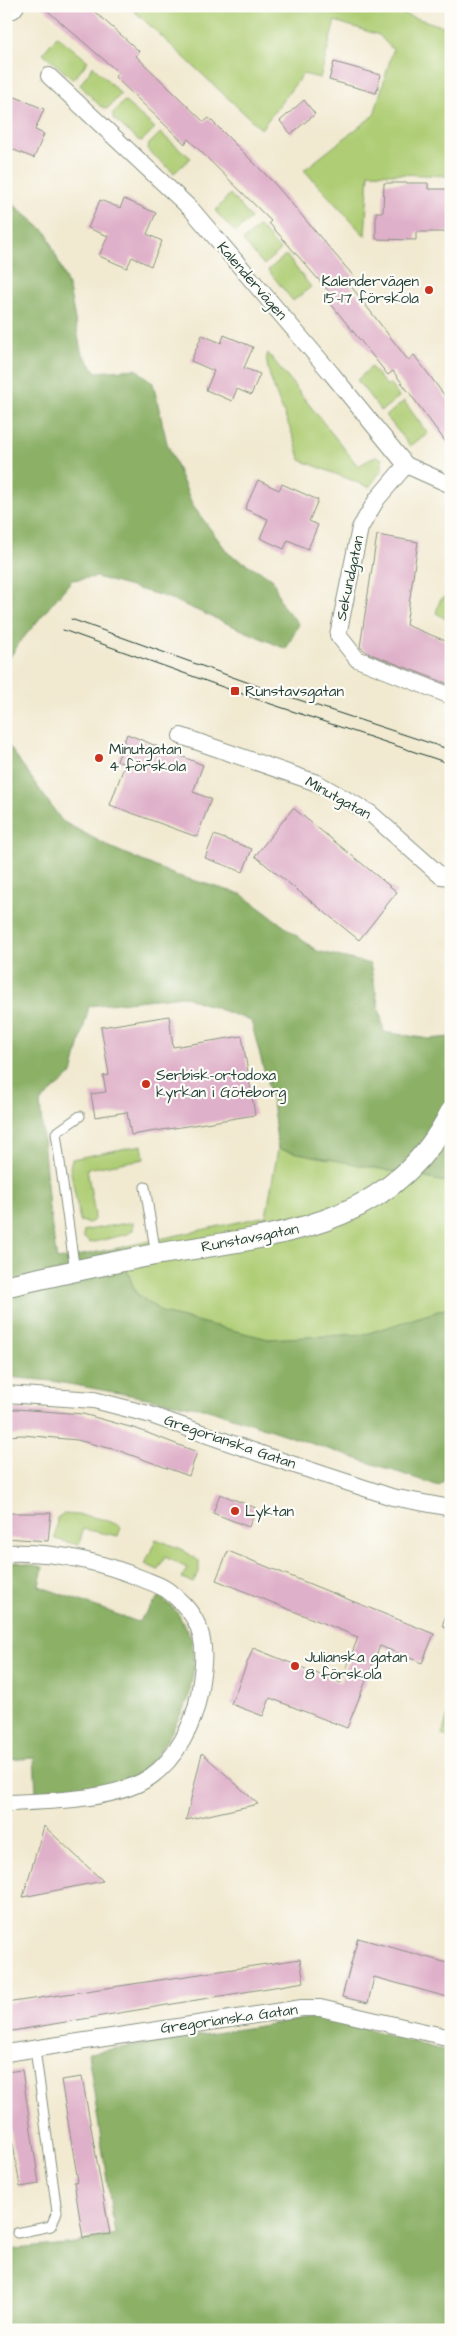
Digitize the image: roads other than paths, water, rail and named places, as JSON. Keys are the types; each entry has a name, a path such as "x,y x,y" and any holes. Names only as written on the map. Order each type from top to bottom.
{"street":[{"name":"Kalendervägen","path":"49,76 192,210 331,373 406,465 451,485"},
{"name":"Sekundgatan","path":"406,465 377,500 360,528 338,635 357,659 451,696"},
{"name":"Minutgatan","path":"181,736 317,783 370,813 441,876 451,877"},
{"name":"Runstavsgatan","path":"6,1286 156,1255 300,1229 336,1218 387,1190 408,1172 442,1130 451,1112"},
{"name":"Gregorianska Gatan","path":"6,1394 94,1400 148,1414 392,1497 451,1508"},
{"path":"6,1553 50,1554 80,1559 118,1569 166,1589 181,1603 195,1621 203,1644 203,1668 198,1703 190,1725 177,1750 150,1778 119,1790 84,1798 6,1803"},
{"name":"Gregorianska Gatan","path":"6,2053 302,2008 320,2008 451,2038"}],"lane":[{"path":"75,1272 56,1133 80,1116"},
{"path":"145,1188 156,1255"},
{"path":"17,2233 51,2226 57,2212 35,2049"}],"tram line":[{"path":"71,619 266,689 451,750"},
{"path":"63,630 262,701 451,764"}],"place":[{"name":"Kalendervägen 15-17 förskola","path":"429,290"},
{"name":"Runstavsgatan","path":"235,691"},
{"name":"Minutgatan 4 förskola","path":"99,758"},
{"name":"Serbisk-ortodoxa kyrkan i Göteborg","path":"146,1084"},
{"name":"Lyktan","path":"235,1511"},
{"name":"Julianska gatan 8 förskola","path":"295,1666"}]}
